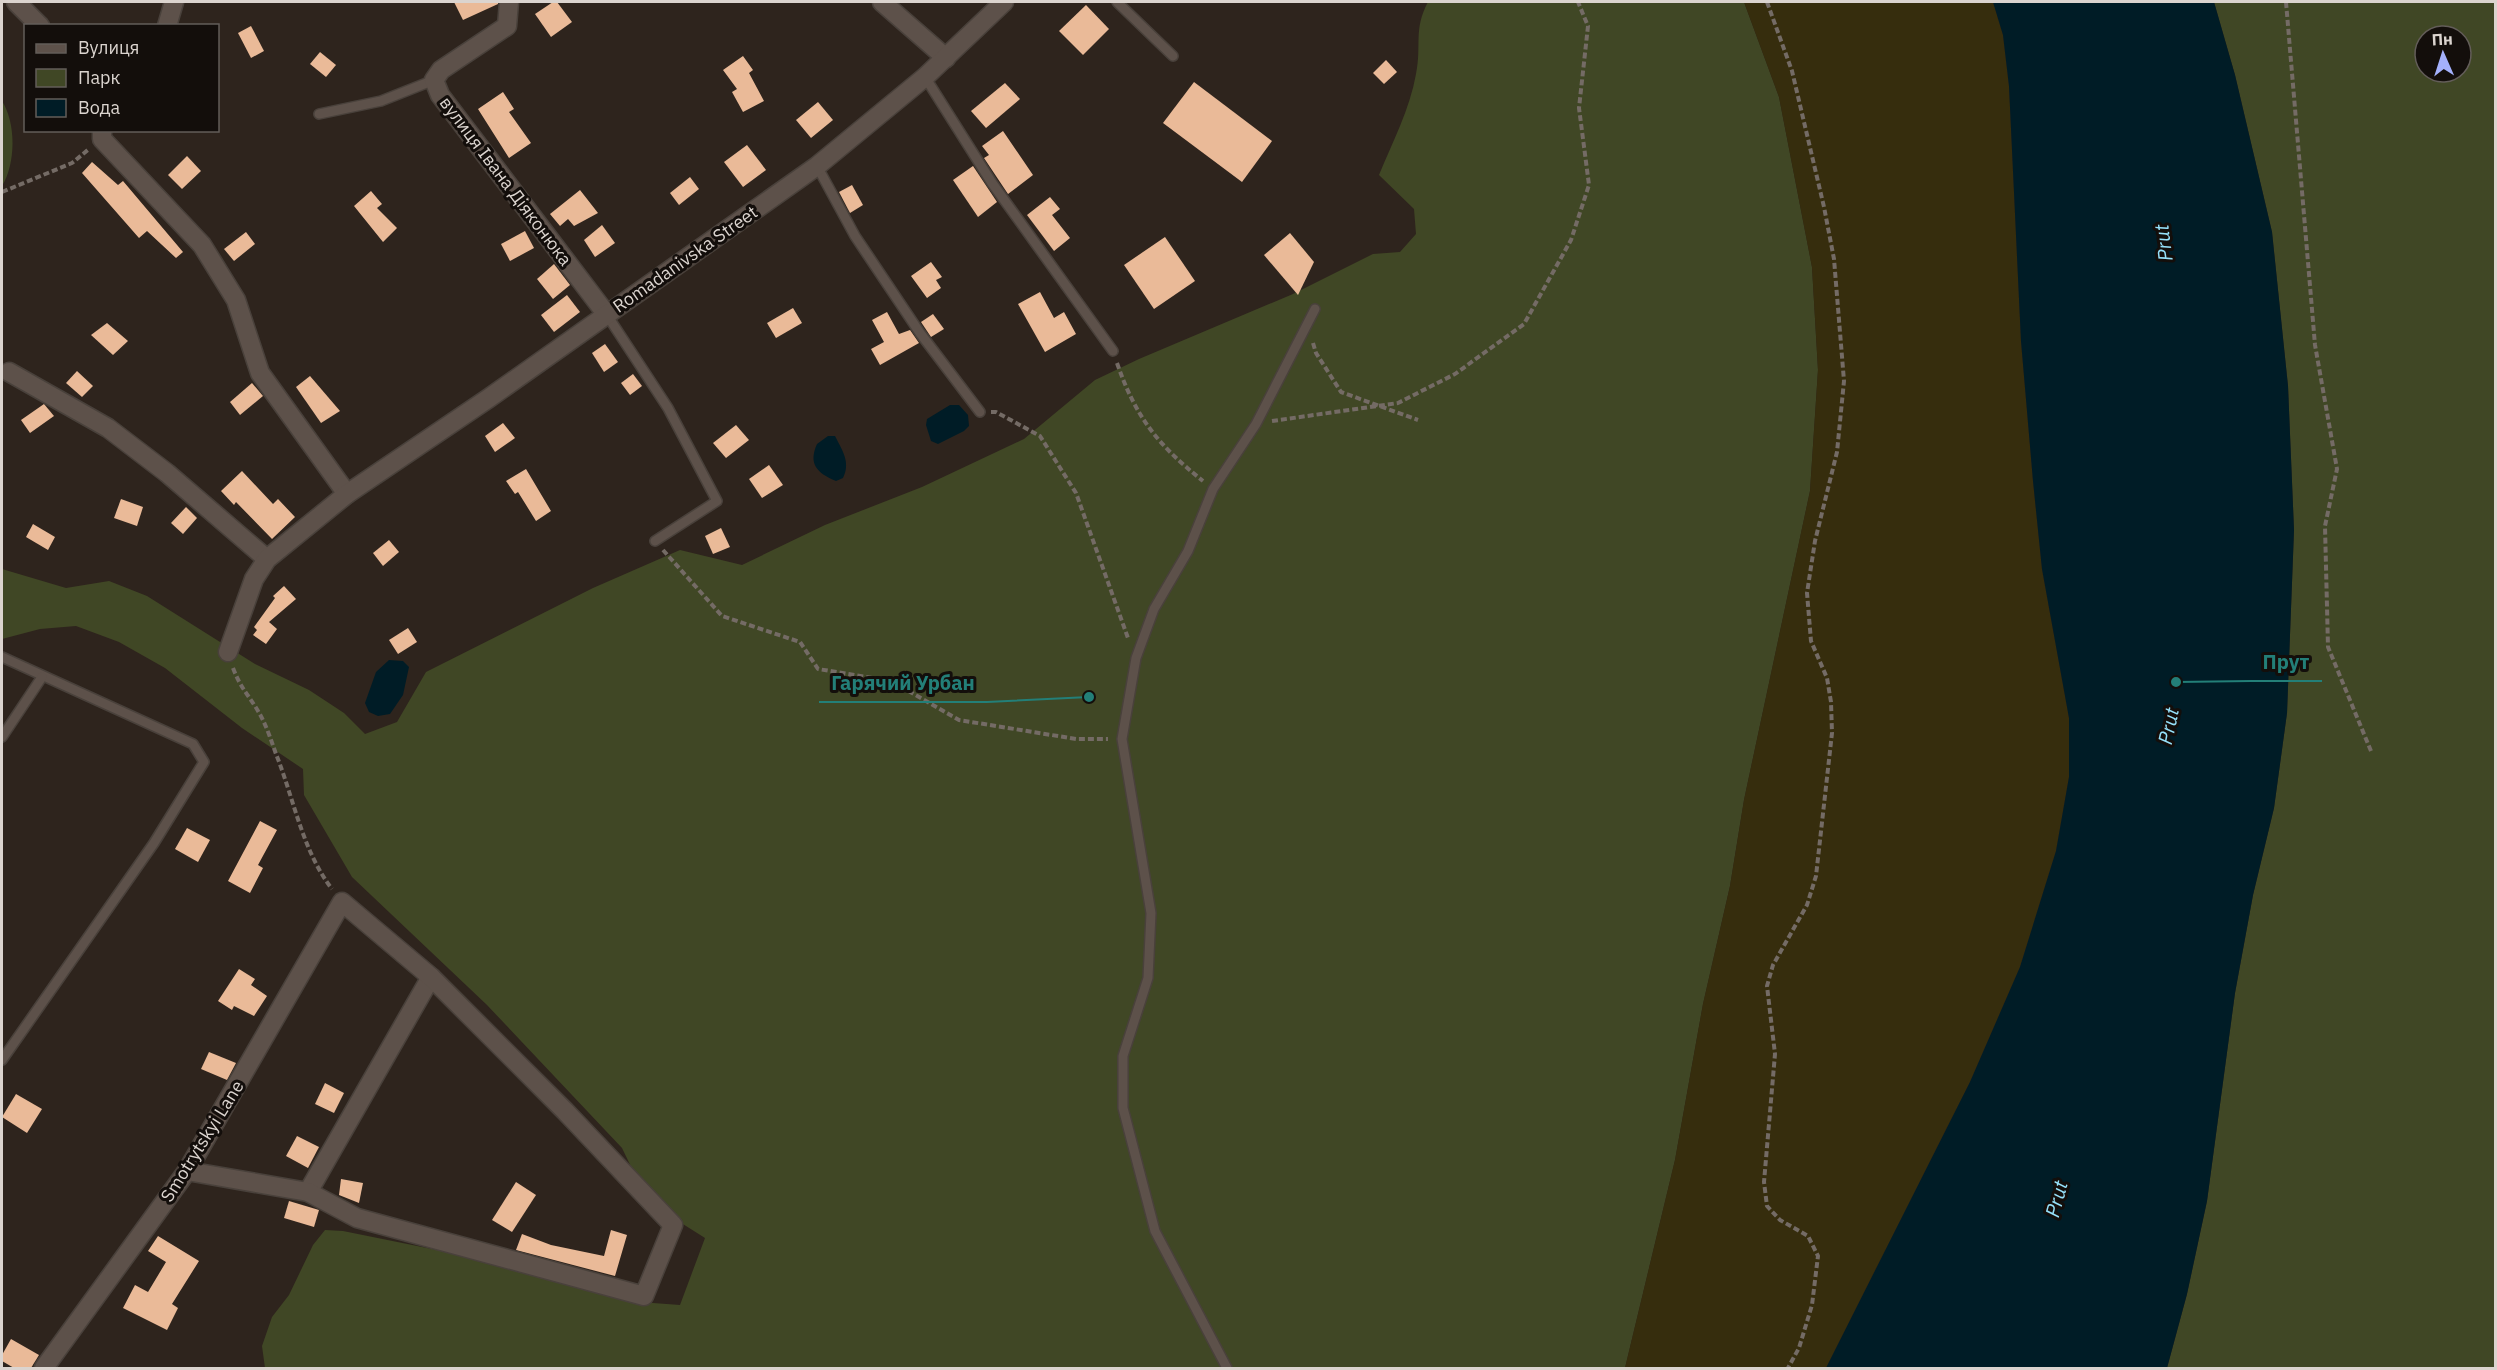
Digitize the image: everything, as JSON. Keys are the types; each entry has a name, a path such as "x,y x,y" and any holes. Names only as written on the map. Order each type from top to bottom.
{"street":[{"path":"16,2 38,24"},
{"path":"168,24 174,2"},
{"name":"вулиця Івана Діяконюка","path":"509,2 507,26 441,70 434,80 440,95 607,315"},
{"path":"882,2 946,58"},
{"name":"Romadanivska Street","path":"267,559 346,494 607,315 817,166 925,77 1004,2"},
{"path":"102,135 202,246 236,300 260,373 346,494"},
{"path":"9,372 108,428 167,473 267,559 254,579 228,652"},
{"path":"187,1171 308,1192 357,1218 644,1296 673,1225 565,1111 431,977 342,902"},
{"name":"Smotrytskyi Lane","path":"44,1368 187,1171 342,902"},
{"path":"308,1192 431,977"}],"lane":[{"path":"1117,2 1173,56"},
{"path":"925,77 992,183 1113,351"},
{"path":"319,114 381,101 434,80"},
{"path":"817,166 855,237 920,333 980,411"},
{"path":"1227,1368 1155,1231 1123,1108 1123,1056 1148,978 1152,914 1122,739 1136,658 1154,609 1188,551 1213,489 1256,424 1315,309"},
{"path":"607,315 668,408 717,501 655,541"},
{"path":"2,657 193,744 204,762 154,843 2,1060"},
{"path":"2,737 42,677"}],"path":[{"path":"1256,424 1398,403 1455,374 1524,324 1571,240 1589,185 1579,108 1588,26 1578,2"},
{"path":"1767,2 1792,70 1824,207 1834,259 1844,381 1837,452 1815,542 1807,593 1811,641 1827,678 1831,702 1832,734 1817,865 1807,905 1776,958 1767,986 1775,1054 1764,1182 1767,1206 1780,1220 1808,1236 1818,1256 1812,1305 1799,1348 1788,1368"},
{"path":"2286,2 2315,345 2337,468 2325,526 2328,647 2371,751"},
{"path":"2,192 72,163 102,135"},
{"path":"1308,322 1316,353 1341,392 1418,420"},
{"path":"1113,351 1128,393 1144,423 1170,455 1213,489"},
{"path":"980,411 996,412 1040,435 1076,493 1136,658"},
{"path":"655,541 722,616 800,642 818,669 891,681 959,720 1076,739 1122,739"},
{"path":"228,652 242,689 259,712 277,756 306,843 321,875 342,902"}],"green space":[{"path":"1428,2 1744,2 1779,97 1812,267 1818,370 1810,491 1744,800 1730,886 1703,1004 1675,1160 1625,1368 265,1368 262,1346 272,1317 289,1295 313,1245 325,1230 343,1231 437,1250 653,1303 680,1305 705,1238 648,1202 622,1148 487,1005 352,877 304,795 303,769 242,728 165,668 119,642 76,626 40,629 2,639 2,569 66,588 109,581 147,596 255,664 309,690 344,713 365,734 397,722 426,672 593,588 680,550 742,565 825,525 922,487 1024,439 1095,380 1139,359 1293,294 1373,254 1400,252 1416,234 1414,209 1379,175 1405,113 1413,87 1418,64 1419,29"},
{"path":"2214,2 2495,2 2495,1368 2167,1368 2187,1294 2207,1201 2235,993 2253,895 2274,808 2287,713 2294,530 2288,386 2272,232 2235,75"},
{"path":"2,101 10,120 12,155 7,177 2,186"}],"sand":[{"path":"1744,2 1993,2 2003,35 2009,86 2021,341 2033,481 2042,569 2069,718 2069,777 2056,851 2020,967 1970,1082 1826,1368 1625,1368 1675,1160 1703,1004 1730,886 1744,800 1810,491 1818,370 1812,267 1779,97"}],"water":[{"name":"Prut","path":"1993,2 2214,2 2235,75 2272,232 2288,386 2294,530 2287,713 2274,808 2253,895 2235,993 2207,1201 2187,1294 2167,1368 1826,1368 1970,1082 2020,967 2056,851 2069,777 2069,718 2042,569 2033,481 2021,341 2009,86 2003,35"},
{"path":"950,405 959,405 968,415 969,426 964,431 938,444 931,441 926,425 927,419"},
{"path":"828,436 835,436 846,461 843,478 836,481 819,471 813,457 817,444"},
{"path":"389,660 403,661 409,667 403,695 390,714 378,716 369,712 365,703 376,672"}],"building":[{"path":"454,2 498,2 498,4 463,20"},
{"path":"553,2 557,2 572,22 551,37 535,14"},
{"path":"1086,5 1109,29 1083,55 1059,31"},
{"path":"251,26 264,51 251,58 238,33"},
{"path":"320,52 336,65 326,77 310,64"},
{"path":"743,56 753,70 749,73 764,101 743,112 732,92 737,89 723,70"},
{"path":"1386,60 1397,72 1384,84 1373,73"},
{"path":"1194,82 1272,141 1242,182 1163,123"},
{"path":"1005,83 1020,99 986,128 971,111"},
{"path":"503,92 514,109 509,112 531,143 509,158 478,109"},
{"path":"818,102 833,120 811,138 796,120"},
{"path":"1003,131 1033,175 1008,194 984,158 989,155 982,146"},
{"path":"747,145 766,170 743,187 724,162"},
{"path":"187,156 201,171 182,189 168,175"},
{"path":"92,162 118,185 123,181 183,252 176,258 147,231 139,238 82,173"},
{"path":"973,166 997,202 978,217 953,180"},
{"path":"690,177 699,189 679,205 670,193"},
{"path":"852,185 863,205 850,213 839,192"},
{"path":"580,190 598,213 574,226 568,219 560,226 550,214"},
{"path":"371,191 382,204 377,208 397,228 383,242 354,206"},
{"path":"1050,197 1060,209 1052,215 1070,238 1054,251 1027,215"},
{"path":"602,225 615,243 595,257 584,240"},
{"path":"525,231 534,248 510,261 501,244"},
{"path":"246,232 255,244 234,261 224,249"},
{"path":"1290,233 1314,262 1298,295 1264,255"},
{"path":"1165,237 1195,281 1154,309 1124,265"},
{"path":"931,262 942,277 936,280 941,288 927,298 911,276"},
{"path":"554,264 570,285 553,299 537,279"},
{"path":"1040,292 1054,318 1064,312 1076,334 1045,352 1018,304"},
{"path":"567,295 580,312 554,332 541,315"},
{"path":"793,308 802,323 776,338 767,323"},
{"path":"887,312 899,334 910,330 919,343 880,365 871,349 884,342 872,320"},
{"path":"933,314 944,329 931,337 921,322"},
{"path":"107,323 128,341 113,355 91,335"},
{"path":"605,344 618,362 604,372 592,353"},
{"path":"77,371 93,386 82,397 66,383"},
{"path":"633,374 642,386 630,395 621,383"},
{"path":"310,376 340,411 321,423 296,387"},
{"path":"252,383 263,396 240,415 230,402"},
{"path":"44,404 54,416 30,433 21,420"},
{"path":"503,423 515,438 495,452 485,436"},
{"path":"736,425 749,440 726,458 713,443"},
{"path":"769,465 783,485 762,498 749,479"},
{"path":"526,469 551,511 536,521 518,492 515,494 506,481"},
{"path":"242,471 273,504 278,499 295,517 272,539 236,502 234,505 221,491"},
{"path":"121,499 143,507 137,526 114,518"},
{"path":"186,507 197,518 183,534 171,523"},
{"path":"33,524 55,537 48,550 26,537"},
{"path":"721,528 730,547 713,554 705,536"},
{"path":"389,540 399,552 383,566 373,553"},
{"path":"284,586 296,599 269,622 277,629 266,644 253,635 257,630 254,627 275,598 273,596"},
{"path":"408,628 417,642 398,654 389,640"},
{"path":"260,821 277,830 258,865 263,868 250,893 228,881"},
{"path":"187,828 210,840 198,862 175,849"},
{"path":"239,969 255,979 251,985 267,996 254,1016 234,1006 232,1010 218,1001"},
{"path":"209,1052 236,1063 227,1080 201,1069"},
{"path":"325,1083 344,1093 334,1113 315,1104"},
{"path":"16,1094 42,1109 27,1133 2,1117"},
{"path":"297,1136 319,1147 308,1168 286,1156"},
{"path":"341,1179 363,1183 359,1203 339,1195"},
{"path":"516,1182 536,1195 512,1232 492,1220"},
{"path":"289,1201 319,1210 314,1227 284,1218"},
{"path":"611,1230 627,1235 615,1276 516,1250 522,1234 551,1245 604,1256"},
{"path":"158,1236 199,1261 172,1304 178,1308 167,1330 123,1308 135,1285 148,1292 166,1262 148,1251"},
{"path":"11,1339 39,1355 31,1368 14,1368 2,1361 2,1355"}],"place":[{"name":"Прут","path":"2176,682"},
{"name":"Гарячий Урбан","path":"1089,697"}]}
